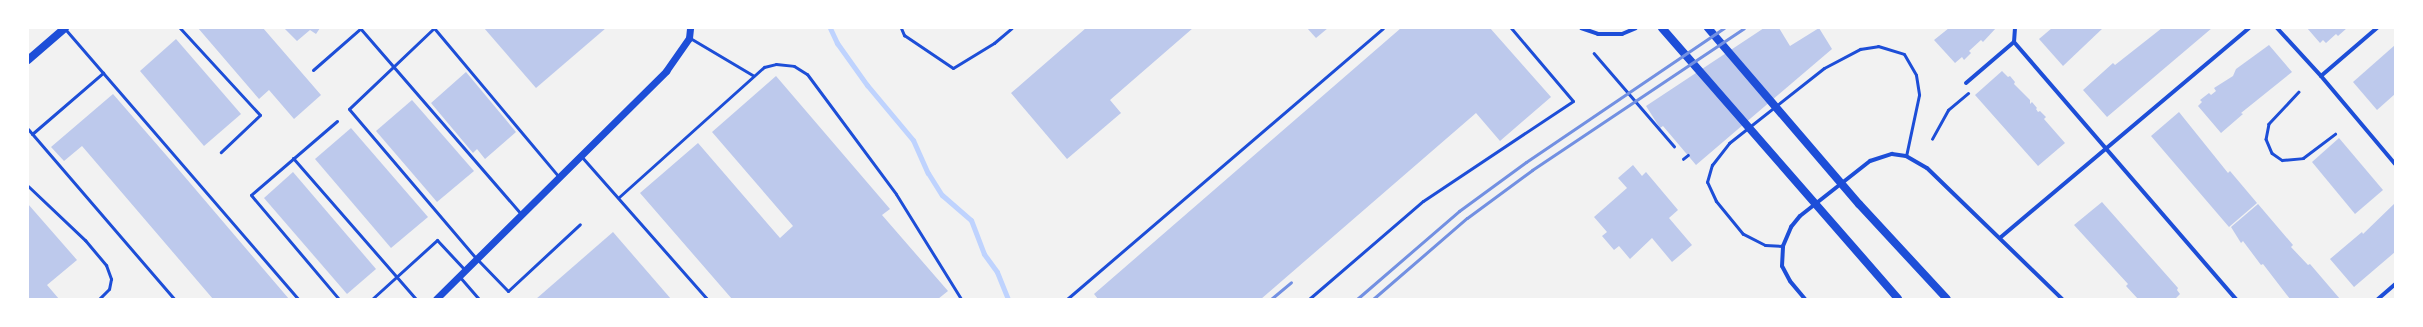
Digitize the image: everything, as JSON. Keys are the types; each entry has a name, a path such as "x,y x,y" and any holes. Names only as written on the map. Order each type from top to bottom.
{"main road":[{"path":"28,60 65,28"},
{"path":"1662,28 1898,299"},
{"path":"1708,28 1859,204 1947,299"}],"street":[{"path":"436,299 558,176 666,71 689,38 690,28"},
{"path":"1581,28 1598,34 1622,34 1636,28"},
{"path":"2015,28 2014,42 2236,299"},
{"path":"2001,237 2249,28"},
{"path":"2277,28 2321,76 2395,164"},
{"path":"2321,76 2377,28"},
{"path":"1966,83 2014,42"},
{"path":"1805,299 1790,281 1782,266 1783,246 1800,216 1870,161 1892,154 1906,156 1927,168 2001,237 2062,299"},
{"path":"2378,299 2395,284"}],"lane":[{"path":"65,28 298,299"},
{"path":"180,28 260,115 221,152"},
{"path":"313,70 361,28 521,214"},
{"path":"558,176 434,28 349,109 476,258 508,291 580,224"},
{"path":"901,28 904,35 953,68 994,43 1012,28"},
{"path":"1067,299 1383,28"},
{"path":"1309,299 1423,201 1573,101 1511,28"},
{"path":"689,38 754,76"},
{"path":"1783,246 1765,245 1743,234 1716,201 1708,182 1712,165 1729,143 1824,68 1860,49 1878,46 1904,54 1916,75 1920,95 1906,156"},
{"path":"619,197 764,67 776,64 794,66 807,74 896,194 961,299"},
{"path":"32,134 103,73"},
{"path":"337,121 251,195 339,299"},
{"path":"28,130 174,299"},
{"path":"580,155 619,197 707,299"},
{"path":"293,158 416,299"},
{"path":"28,186 85,240 106,266 111,279 109,289 99,299"},
{"path":"372,299 437,240 465,270"},
{"path":"459,276 479,299"}],"path":[{"path":"1594,53 1674,146"},
{"path":"1932,140 1948,110 1973,90"},
{"path":"2299,92 2269,124 2266,139 2272,154 2282,160 2303,158 2335,134"},
{"path":"1683,160 1688,155"}],"building":[{"path":"198,28 263,28 321,95 294,119 269,90 259,99"},
{"path":"284,28 320,28 316,34 310,30 297,41"},
{"path":"484,28 606,28 536,88"},
{"path":"1086,28 1193,28 1110,100 1121,113 1067,159 1011,93"},
{"path":"1307,28 1328,28 1316,38"},
{"path":"1401,28 1490,28 1551,97 1500,141 1476,113 1261,299 1098,299 1094,294"},
{"path":"1764,28 1779,28 1790,46 1819,28 1832,49 1696,165 1663,126 1660,128 1646,106"},
{"path":"1949,28 1996,28 1983,42 1981,40 1969,51 1971,53 1964,60 1962,57 1955,63 1934,40"},
{"path":"2052,28 2103,28 2063,66 2039,39"},
{"path":"2162,28 2212,28 2107,117 2083,90 2113,63 2115,65"},
{"path":"2307,28 2347,28 2338,36 2336,34 2326,43 2323,40 2320,43"},
{"path":"176,39 241,114 204,146 140,71"},
{"path":"2269,45 2292,72 2241,113 2243,114 2221,133 2198,106 2202,102 2200,100 2209,93 2211,95 2216,91 2214,88 2233,76 2236,69"},
{"path":"2395,45 2395,94 2377,110 2353,82"},
{"path":"2002,71 2008,77 2010,76 2015,82 2014,84 2030,100 2030,104 2032,102 2037,108 2036,109 2038,112 2040,111 2046,117 2044,119 2065,143 2038,166 1975,95"},
{"path":"466,72 516,132 485,159 477,149 473,153 431,103"},
{"path":"776,76 890,209 882,215 948,291 938,299 732,299 640,193 698,143 780,238 793,226 712,132"},
{"path":"113,94 289,299 213,299 82,146 64,161 51,147"},
{"path":"412,100 474,171 437,202 376,131"},
{"path":"2179,112 2228,173 2230,171 2257,203 2229,227 2151,136"},
{"path":"351,128 428,217 391,248 315,159"},
{"path":"2339,138 2383,190 2355,214 2312,162"},
{"path":"1633,165 1642,176 1646,172 1678,210 1669,218 1692,245 1672,262 1652,238 1630,259 1619,246 1614,250 1602,236 1607,232 1594,217 1627,188 1618,178"},
{"path":"293,172 376,269 347,294 264,198"},
{"path":"2102,202 2178,288 2177,290 2180,294 2175,299 2138,299 2126,286 2128,284 2074,225"},
{"path":"2395,203 2395,252 2354,287 2330,259 2362,232 2363,234"},
{"path":"28,204 77,260 47,285 59,299 28,299"},
{"path":"2258,204 2293,245 2291,247 2308,265 2310,264 2340,299 2290,299 2243,241 2241,243 2231,227"},
{"path":"613,232 671,299 536,299"}],"waterway":[{"path":"830,28 837,43 867,85 913,140 928,173 942,195 971,220 984,254 997,272 1008,299"}],"railway":[{"path":"1357,299 1459,211 1526,162 1724,28"},
{"path":"1373,299 1467,218 1532,170 1744,28"},
{"path":"1271,299 1291,282"}]}
